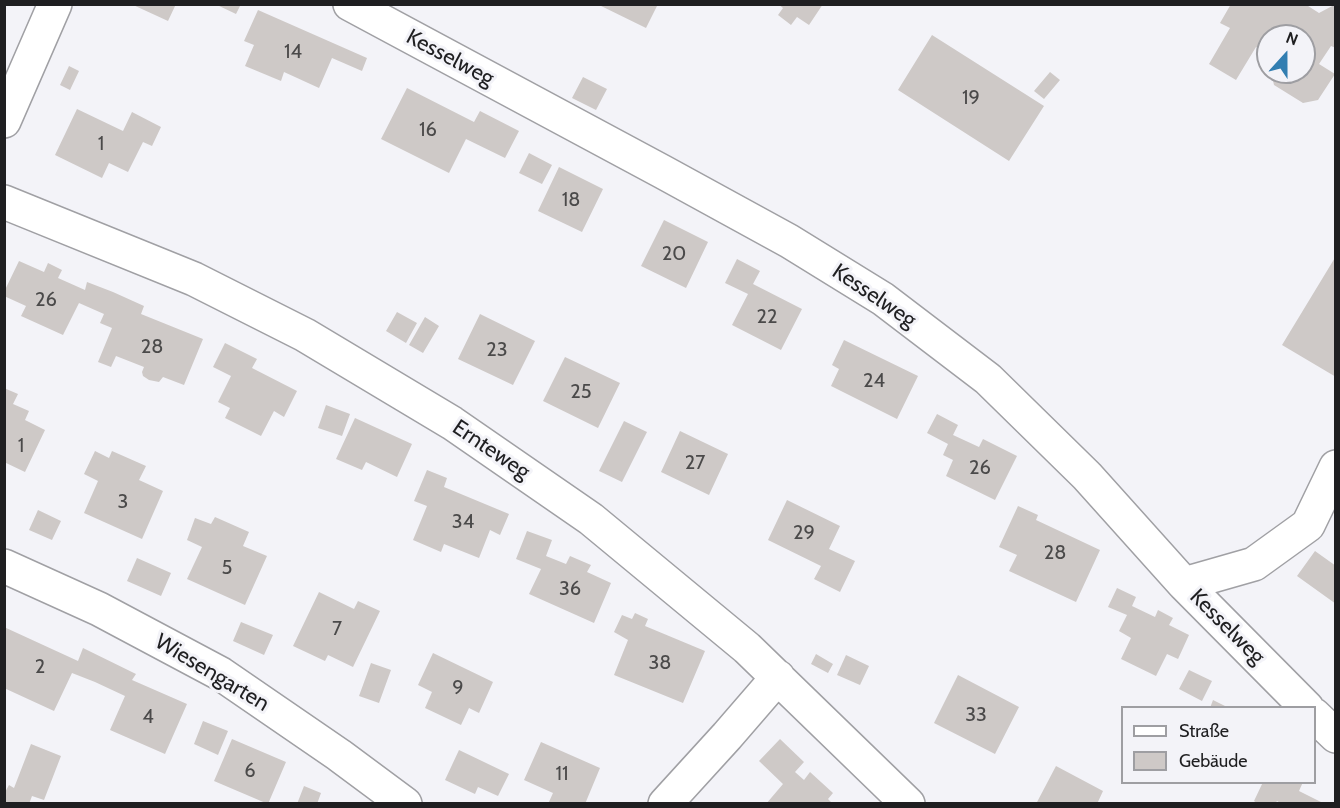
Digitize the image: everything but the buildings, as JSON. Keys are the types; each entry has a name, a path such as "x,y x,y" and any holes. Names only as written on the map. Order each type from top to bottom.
{"street":[{"path":"4,120 55,4"},
{"name":"Kesselweg","path":"350,4 789,241 883,299 988,379 1088,476 1184,584 1305,706"},
{"name":"Ernteweg","path":"4,202 194,279 305,335 452,423 591,519 747,648 908,804"},
{"path":"1184,584 1254,564 1308,525 1335,467"},
{"name":"Wiesengarten","path":"4,566 99,609 221,674 339,755 405,804"},
{"path":"665,804 778,677"},
{"path":"1316,717 1335,736"}]}
